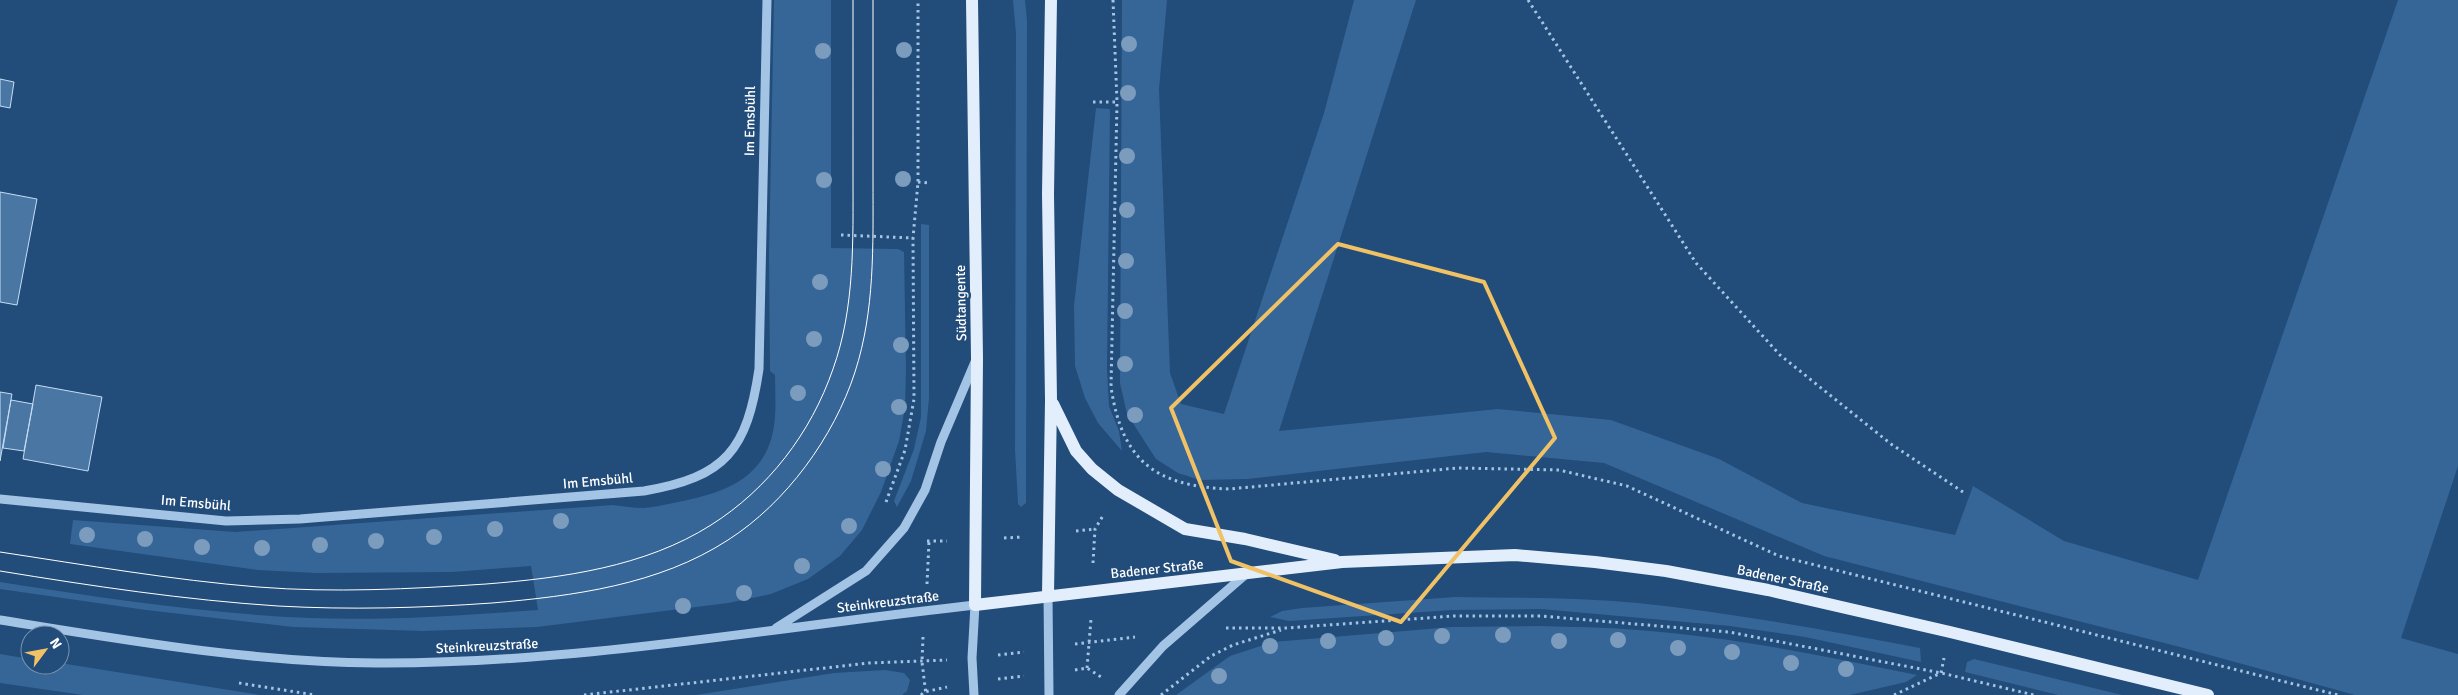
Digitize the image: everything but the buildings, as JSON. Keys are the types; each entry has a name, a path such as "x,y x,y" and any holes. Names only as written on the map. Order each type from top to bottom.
{"main road":[{"name":"Südtangente","path":"972,0 976,358 975,605"},
{"path":"1048,595 1051,400 1048,194 1051,0"},
{"name":"Badener Straße","path":"1051,400 1076,451 1092,469 1118,490 1186,529 1246,539 1342,562"},
{"name":"Badener Straße","path":"975,605 1342,562 1515,556 1595,562 1666,571 1768,590 2208,695"}],"street":[{"name":"Im Emsbühl","path":"0,499 226,520 300,519 644,491 667,487 696,477 719,464 739,442 755,399 759,369 766,0"},
{"path":"772,630 828,597 866,571 904,528 925,490 941,442 976,358"},
{"path":"1119,695 1163,646 1246,574"},
{"path":"1048,595 1049,695"},
{"path":"974,695 972,658 975,605"},
{"name":"Steinkreuzstraße","path":"0,620 207,650 281,658 375,663 461,662 565,655 975,605"}],"path":[{"path":"918,0 918,182 913,238 915,294 914,399 912,422 905,450 881,514 929,542"},
{"path":"1112,0 1117,102 1111,387 1114,410 1121,430 1138,458 1156,472 1176,482 1201,488 1228,489 1458,468 1559,470 1627,486 1779,556 2338,695"},
{"path":"1528,0 1696,263 1780,355 1891,444 1963,492"},
{"path":"1094,102 1117,102"},
{"path":"918,182 929,183"},
{"path":"841,235 913,238"},
{"path":"1161,695 1218,652 1233,644 1278,630 1454,616 1541,616 1729,632 1941,673 2034,695"},
{"path":"1941,673 1950,632"},
{"path":"584,695 869,663 922,662 972,658 1091,642 1087,668"},
{"path":"922,662 924,694"},
{"path":"1894,695 1941,673"},
{"path":"238,683 315,695"}],"highlighted area":[{"path":"1338,244 1484,282 1555,438 1401,622 1231,561 1171,408"}],"shaded area":[{"path":"774,0 831,0 831,248 898,249 904,252 905,408 899,441 881,492 862,530 840,556 808,579 771,594 728,603 537,627 423,631 293,627 146,610 0,589 0,582 194,609 311,618 453,616 538,610 531,566 452,572 316,573 258,570 70,544 73,520 235,532 613,505 644,508 708,495 723,490 748,475 758,465 766,452 774,429 775,414 775,375 770,371 769,254"},
{"path":"1013,0 1025,0 1027,20 1026,503 1021,507 1018,504 1015,450 1016,34"},
{"path":"1122,0 1167,0 1159,89 1170,373 1181,404 1224,414 1324,113 1354,0 1416,0 1279,431 1498,409 1611,420 1719,459 1802,503 1955,535 1973,486 2064,541 2198,580 2398,0 2458,0 2458,466 2401,638 2458,654 2458,695 2355,695 2180,647 1824,556 1604,463 1486,452 1247,479 1200,480 1178,473 1156,459 1127,414 1120,383"},
{"path":"1096,108 1110,109 1107,370 1109,406 1119,431 1122,451 1098,423 1085,398 1075,366 1074,306"},
{"path":"921,224 929,225 929,398 926,431 911,481 897,507 894,501 914,449 921,417"},
{"path":"1455,597 1592,600 1638,603 1709,612 1815,628 1920,648 1921,662 1805,637 1730,626 1541,609 1452,610 1289,621 1270,617 1282,611 1302,608"},
{"path":"1539,626 1626,629 1708,637 1813,654 1917,675 1906,682 1850,695 1176,695 1230,656 1273,642 1452,627"},
{"path":"0,654 20,657 20,675 70,675 70,665 260,695 83,695 0,683"},
{"path":"1974,659 2122,695 2058,695 1965,672 1967,662"},
{"path":"885,670 904,673 910,680 907,691 902,695 696,695 834,673"}],"tram line":[{"path":"0,552 161,576 258,587 315,590 400,589 486,584 573,574 631,561 686,539 711,525 732,511 769,477 800,437 824,393 840,346 849,298 852,249 853,0"},
{"path":"0,571 139,592 278,606 332,608 439,606 553,597 614,586 673,568 728,540 749,525 788,488 821,444 846,396 862,349 873,253 873,0"}]}
